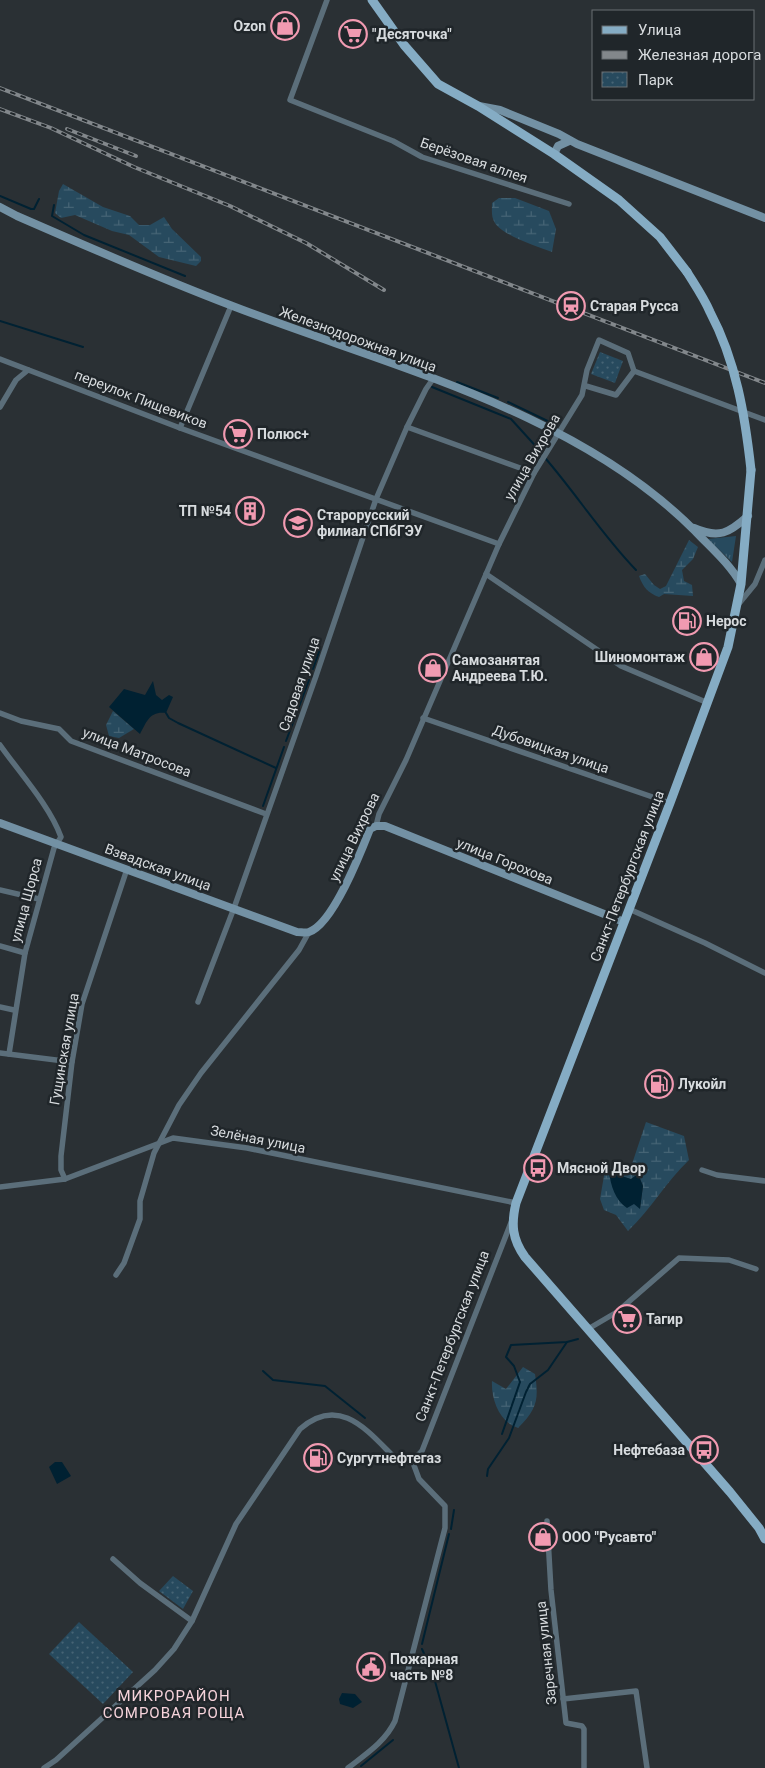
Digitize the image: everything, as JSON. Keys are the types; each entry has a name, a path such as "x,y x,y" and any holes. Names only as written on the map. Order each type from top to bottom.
{"main road":[{"path":"372,0 431,77 450,92 478,106 554,154 634,211 660,237 687,272 710,312 725,344 743,410 751,470 748,515 736,608"},
{"name":"Санкт-Петербургская улица","path":"512,1218 516,1203 708,703 728,647 736,608"},
{"path":"512,1218 513,1233 518,1248 730,1492 759,1528 765,1539"}],"street":[{"name":"Берёзовая аллея","path":"327,0 290,100 387,138 422,157 569,204"},
{"path":"478,106 500,110 559,134 569,141 765,218"},
{"path":"554,154 558,146 569,141"},
{"name":"Железнодорожная улица","path":"0,206 17,216 231,306 349,347 559,433 620,468 650,489 725,562 740,584"},
{"path":"180,428 231,306"},
{"name":"улица Вихрова","path":"116,1275 124,1263 140,1219 140,1201 154,1153 179,1105 201,1073 299,950 309,932 318,926 333,907 349,878 370,829 376,826 379,814 406,760 500,544 534,473 586,386 587,370 599,340 628,353 634,371"},
{"name":"переулок Пищевиков","path":"0,360 180,428 500,544"},
{"path":"0,407 16,380 28,370"},
{"path":"586,386 616,395 634,371 765,420"},
{"name":"Садовая улица","path":"198,1002 234,908 376,499 407,427 426,389 433,380"},
{"path":"407,427 534,473"},
{"path":"690,526 704,532 717,534 729,532 748,515"},
{"name":"Санкт-Петербургская улица","path":"736,608 755,584 765,560"},
{"path":"486,574 621,666 708,703"},
{"name":"улица Матросова","path":"0,713 21,721 59,730 71,741 266,814"},
{"name":"Дубовицкая улица","path":"423,718 670,803"},
{"path":"0,745 57,827 60,837 57,843"},
{"name":"Взвадская улица","path":"0,822 297,932 309,932"},
{"name":"улица Горохова","path":"376,826 385,826 624,922"},
{"name":"улица Щорса","path":"9,1054 14,1010 25,953 39,899 57,843"},
{"name":"Гущинская улица","path":"65,1179 61,1170 62,1156 72,1062 82,1004 127,869"},
{"path":"0,890 39,899"},
{"path":"629,909 705,943 765,973"},
{"path":"0,946 25,953"},
{"path":"0,1007 14,1010"},
{"path":"0,1053 72,1062"},
{"name":"Зелёная улица","path":"0,1187 65,1179 161,1141 174,1138 215,1142 516,1203"},
{"path":"702,1170 716,1174 765,1181"},
{"name":"Санкт-Петербургская улица","path":"412,1460 422,1452 512,1218"},
{"path":"588,1329 617,1312 679,1258 729,1260 756,1270"},
{"path":"44,1768 56,1760 155,1670 174,1649 192,1621 236,1524 300,1429 308,1422 325,1416 339,1416 355,1420 398,1462 406,1463 412,1460 419,1479 446,1506 445,1528 395,1721 390,1732 379,1744 348,1768"},
{"name":"Заречная улица","path":"546,1521 550,1580 566,1723 582,1726 584,1729 584,1768"},
{"path":"113,1559 140,1583 192,1621"},
{"path":"563,1699 636,1691 647,1768"}],"green space":[{"path":"63,184 103,207 130,216 139,225 150,225 164,217 172,229 201,257 201,261 196,266 159,257 129,235 112,231 75,215 61,218 55,213 59,191"},
{"path":"499,198 515,198 549,211 556,229 552,252 521,240 499,227 492,216 492,203"},
{"path":"600,352 623,361 615,383 591,374"},
{"path":"736,536 732,562 708,539"},
{"path":"689,540 698,547 693,559 682,570 684,581 692,585 693,596 664,594 659,597 652,594 644,586 639,576 645,574 660,589 666,586"},
{"path":"113,711 134,729 119,738 109,736 106,725"},
{"path":"646,1122 684,1136 689,1160 628,1231 616,1215 604,1210 600,1199 605,1170 632,1164","holes":["609,1173 631,1179 638,1174 643,1186 640,1208"]},
{"path":"523,1367 535,1374 537,1391 533,1409 518,1428 511,1425 501,1415 493,1395 492,1381 506,1389"},
{"path":"173,1576 193,1591 183,1609 159,1591"},
{"path":"79,1622 133,1672 103,1704 49,1654"}],"shaded area":[{"path":"153,681 156,695 162,700 169,695 173,697 166,713 153,715 147,721 140,734 109,707 124,689 145,695"},
{"path":"609,1172 631,1179 638,1174 643,1186 640,1209 634,1204 627,1208 619,1201 612,1187"},
{"path":"55,1462 62,1462 71,1476 57,1484 49,1467"},
{"path":"342,1693 355,1694 362,1702 353,1708 340,1704 339,1699"}],"waterway":[{"path":"0,196 31,209 34,209 39,199"},
{"path":"54,205 52,216 84,235 185,276"},
{"path":"0,321 83,347"},
{"path":"457,382 498,398"},
{"path":"432,387 511,419 541,452"},
{"path":"508,402 556,425"},
{"path":"546,459 612,543 636,570"},
{"path":"313,669 320,649"},
{"path":"286,741 309,680"},
{"path":"166,713 169,718 178,723 276,768"},
{"path":"263,806 284,747"},
{"path":"502,1434 520,1382 514,1366 506,1357 511,1345 567,1342 578,1339"},
{"path":"487,1476 488,1469 509,1438 530,1384 548,1370 567,1342"},
{"path":"263,1371 273,1380 325,1386 365,1418"},
{"path":"451,1529 454,1510"},
{"path":"422,1644 449,1534"},
{"path":"422,1649 433,1674 459,1768"},
{"path":"361,1766 393,1740"}],"railway":[{"path":"0,88 765,383"},
{"path":"0,109 51,128 134,167 230,206 306,243 384,290"},
{"path":"67,129 136,156"}],"place":[{"name":"Ozon","path":"285,26"},
{"name":"\"Десяточка\"","path":"353,34"},
{"name":"Старая Русса","path":"571,306"},
{"name":"Полюс+","path":"238,434"},
{"name":"ТП №54","path":"250,511"},
{"name":"Старорусский филиал СПбГЭУ","path":"298,523"},
{"name":"Нерос","path":"687,621"},
{"name":"Шиномонтаж","path":"704,657"},
{"name":"Самозанятая Андреева Т.Ю.","path":"433,668"},
{"name":"Лукойл","path":"659,1084"},
{"name":"Мясной Двор","path":"538,1168"},
{"name":"Тагир","path":"627,1319"},
{"name":"Нефтебаза","path":"704,1450"},
{"name":"Сургутнефтегаз","path":"318,1458"},
{"name":"ООО \"Русавто\"","path":"543,1537"},
{"name":"Пожарная часть №8","path":"371,1667"}],"district":[{"name":"МИКРОРАЙОН СОМРОВАЯ РОЩА","path":"174,1704"}]}
